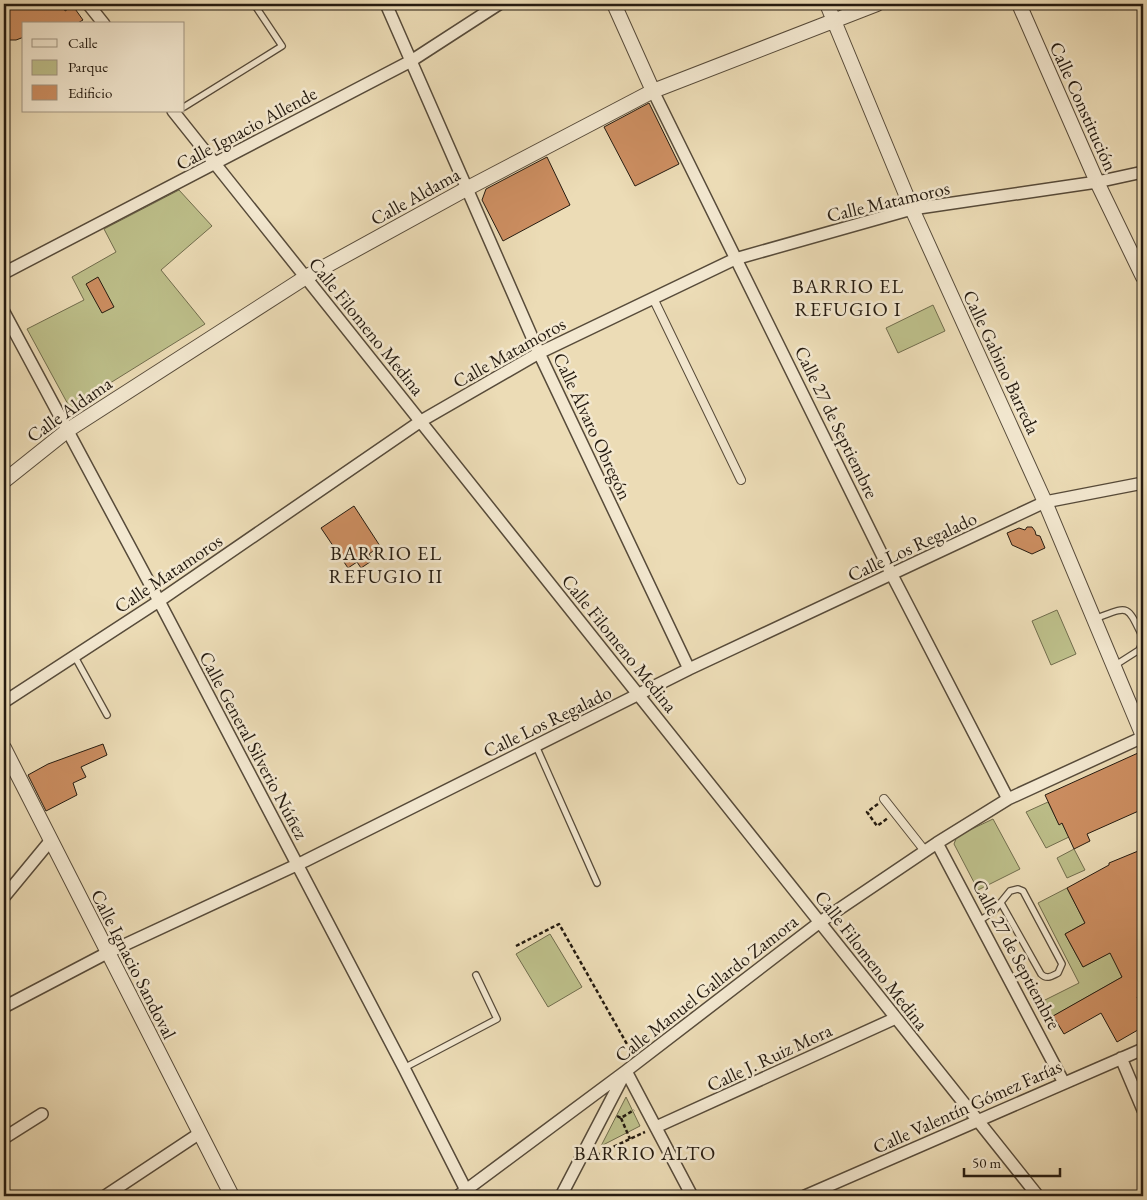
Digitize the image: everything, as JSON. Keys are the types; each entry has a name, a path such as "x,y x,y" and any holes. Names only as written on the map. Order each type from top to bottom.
{"street":[{"path":"88,4 102,22"},
{"name":"Calle Álvaro Obregón","path":"386,4 539,353 689,669"},
{"name":"Calle Ignacio Allende","path":"4,273 411,62 499,4"},
{"name":"Calle 27 de Septiembre","path":"614,4 653,91 735,259 892,575 1008,800"},
{"name":"Calle Gabino Barreda","path":"827,4 912,209 1045,502 1143,737"},
{"name":"Calle Aldama","path":"4,481 68,430 306,277 468,188 653,91 877,4"},
{"name":"Calle Constitución","path":"1019,4 1097,182 1143,277"},
{"name":"Calle Filomeno Medina","path":"178,112 216,164 1038,1196"},
{"name":"Calle Matamoros","path":"4,702 159,601 421,421 539,353 735,259 912,209 1097,182 1143,172"},
{"path":"653,298 741,480"},
{"name":"Calle General Silverio Núñez","path":"4,312 159,601 404,1068 464,1194"},
{"name":"Calle Los Regalado","path":"4,1007 107,953 296,865 689,669 1045,502 1143,483"},
{"name":"Calle Manuel Gallardo Zamora","path":"464,1194 638,1063 820,922 925,851 1008,800 1143,737"},
{"name":"Calle Ignacio Sandoval","path":"4,748 232,1196"},
{"path":"884,799 925,851"},
{"path":"4,897 51,840"},
{"name":"Calle 27 de Septiembre","path":"937,843 964,896 980,921 1064,1083"},
{"name":"Calle J. Ruiz Mora","path":"656,1127 896,1018"},
{"name":"Calle Valentín Gómez Farías","path":"805,1196 1143,1049"},
{"path":"1121,1058 1143,1110"},
{"path":"626,1072 692,1196"},
{"path":"561,1196 626,1072"},
{"path":"4,1138 42,1114"},
{"path":"105,1196 200,1134"}],"lane":[{"path":"185,105 282,46 256,6 265,4"},
{"path":"1094,618 1120,610 1130,612 1143,639 1139,650 1114,666"},
{"path":"75,657 107,716"},
{"path":"536,746 597,883"},
{"path":"980,921 993,912 1010,891 1018,889 1023,891 1062,964 1058,973 1049,978 1041,974 1001,903"},
{"path":"404,1068 498,1019 476,975"}],"path":[{"path":"884,799 867,812 877,826 895,813"},
{"path":"516,946 559,924 638,1063"},
{"path":"621,1118 643,1104"},
{"path":"606,1111 621,1118 630,1139"},
{"path":"578,1163 656,1127"}],"green space":[{"path":"179,190 212,226 161,270 205,324 70,408 27,329 84,300 72,277 116,252 104,229"},
{"path":"933,305 945,331 898,353 886,328"},
{"path":"1057,610 1076,654 1051,665 1032,621"},
{"path":"1048,802 1059,824 1062,823 1069,837 1046,848 1026,812"},
{"path":"993,819 1020,869 978,890 954,844 957,836"},
{"path":"1074,849 1085,870 1067,878 1057,858"},
{"path":"1067,888 1085,923 1065,934 1083,967 1111,952 1122,977 1045,1021 1037,1004 1079,983 1038,903"},
{"path":"550,934 582,987 548,1007 516,954"},
{"path":"626,1097 640,1126 601,1146"}],"building":[{"path":"15,4 63,4 65,11 73,6 83,20 80,22 22,22 22,38 4,40 5,6"},
{"path":"649,103 679,164 635,186 604,127"},
{"path":"547,157 570,205 503,241 482,200 486,189"},
{"path":"98,277 114,307 102,313 86,284"},
{"path":"354,506 380,546 369,554 373,560 361,568 357,562 348,568 321,528"},
{"path":"1027,527 1032,527 1036,535 1040,536 1045,548 1032,554 1012,545 1007,533 1019,528 1025,530"},
{"path":"103,744 107,755 81,767 86,777 73,783 77,795 46,811 28,775 48,764"},
{"path":"1138,753 1143,764 1143,809 1087,834 1090,841 1074,849 1062,823 1059,825 1045,795"},
{"path":"1143,849 1143,993 1137,997 1143,1009 1143,1027 1117,1042 1101,1013 1064,1034 1053,1016 1122,977 1110,953 1083,967 1065,934 1085,923 1067,888 1109,865 1109,863"}],"district":[{"name":"BARRIO EL REFUGIO I","path":"848,298"},
{"name":"BARRIO EL REFUGIO II","path":"386,564"},
{"name":"BARRIO ALTO","path":"645,1153"}]}
